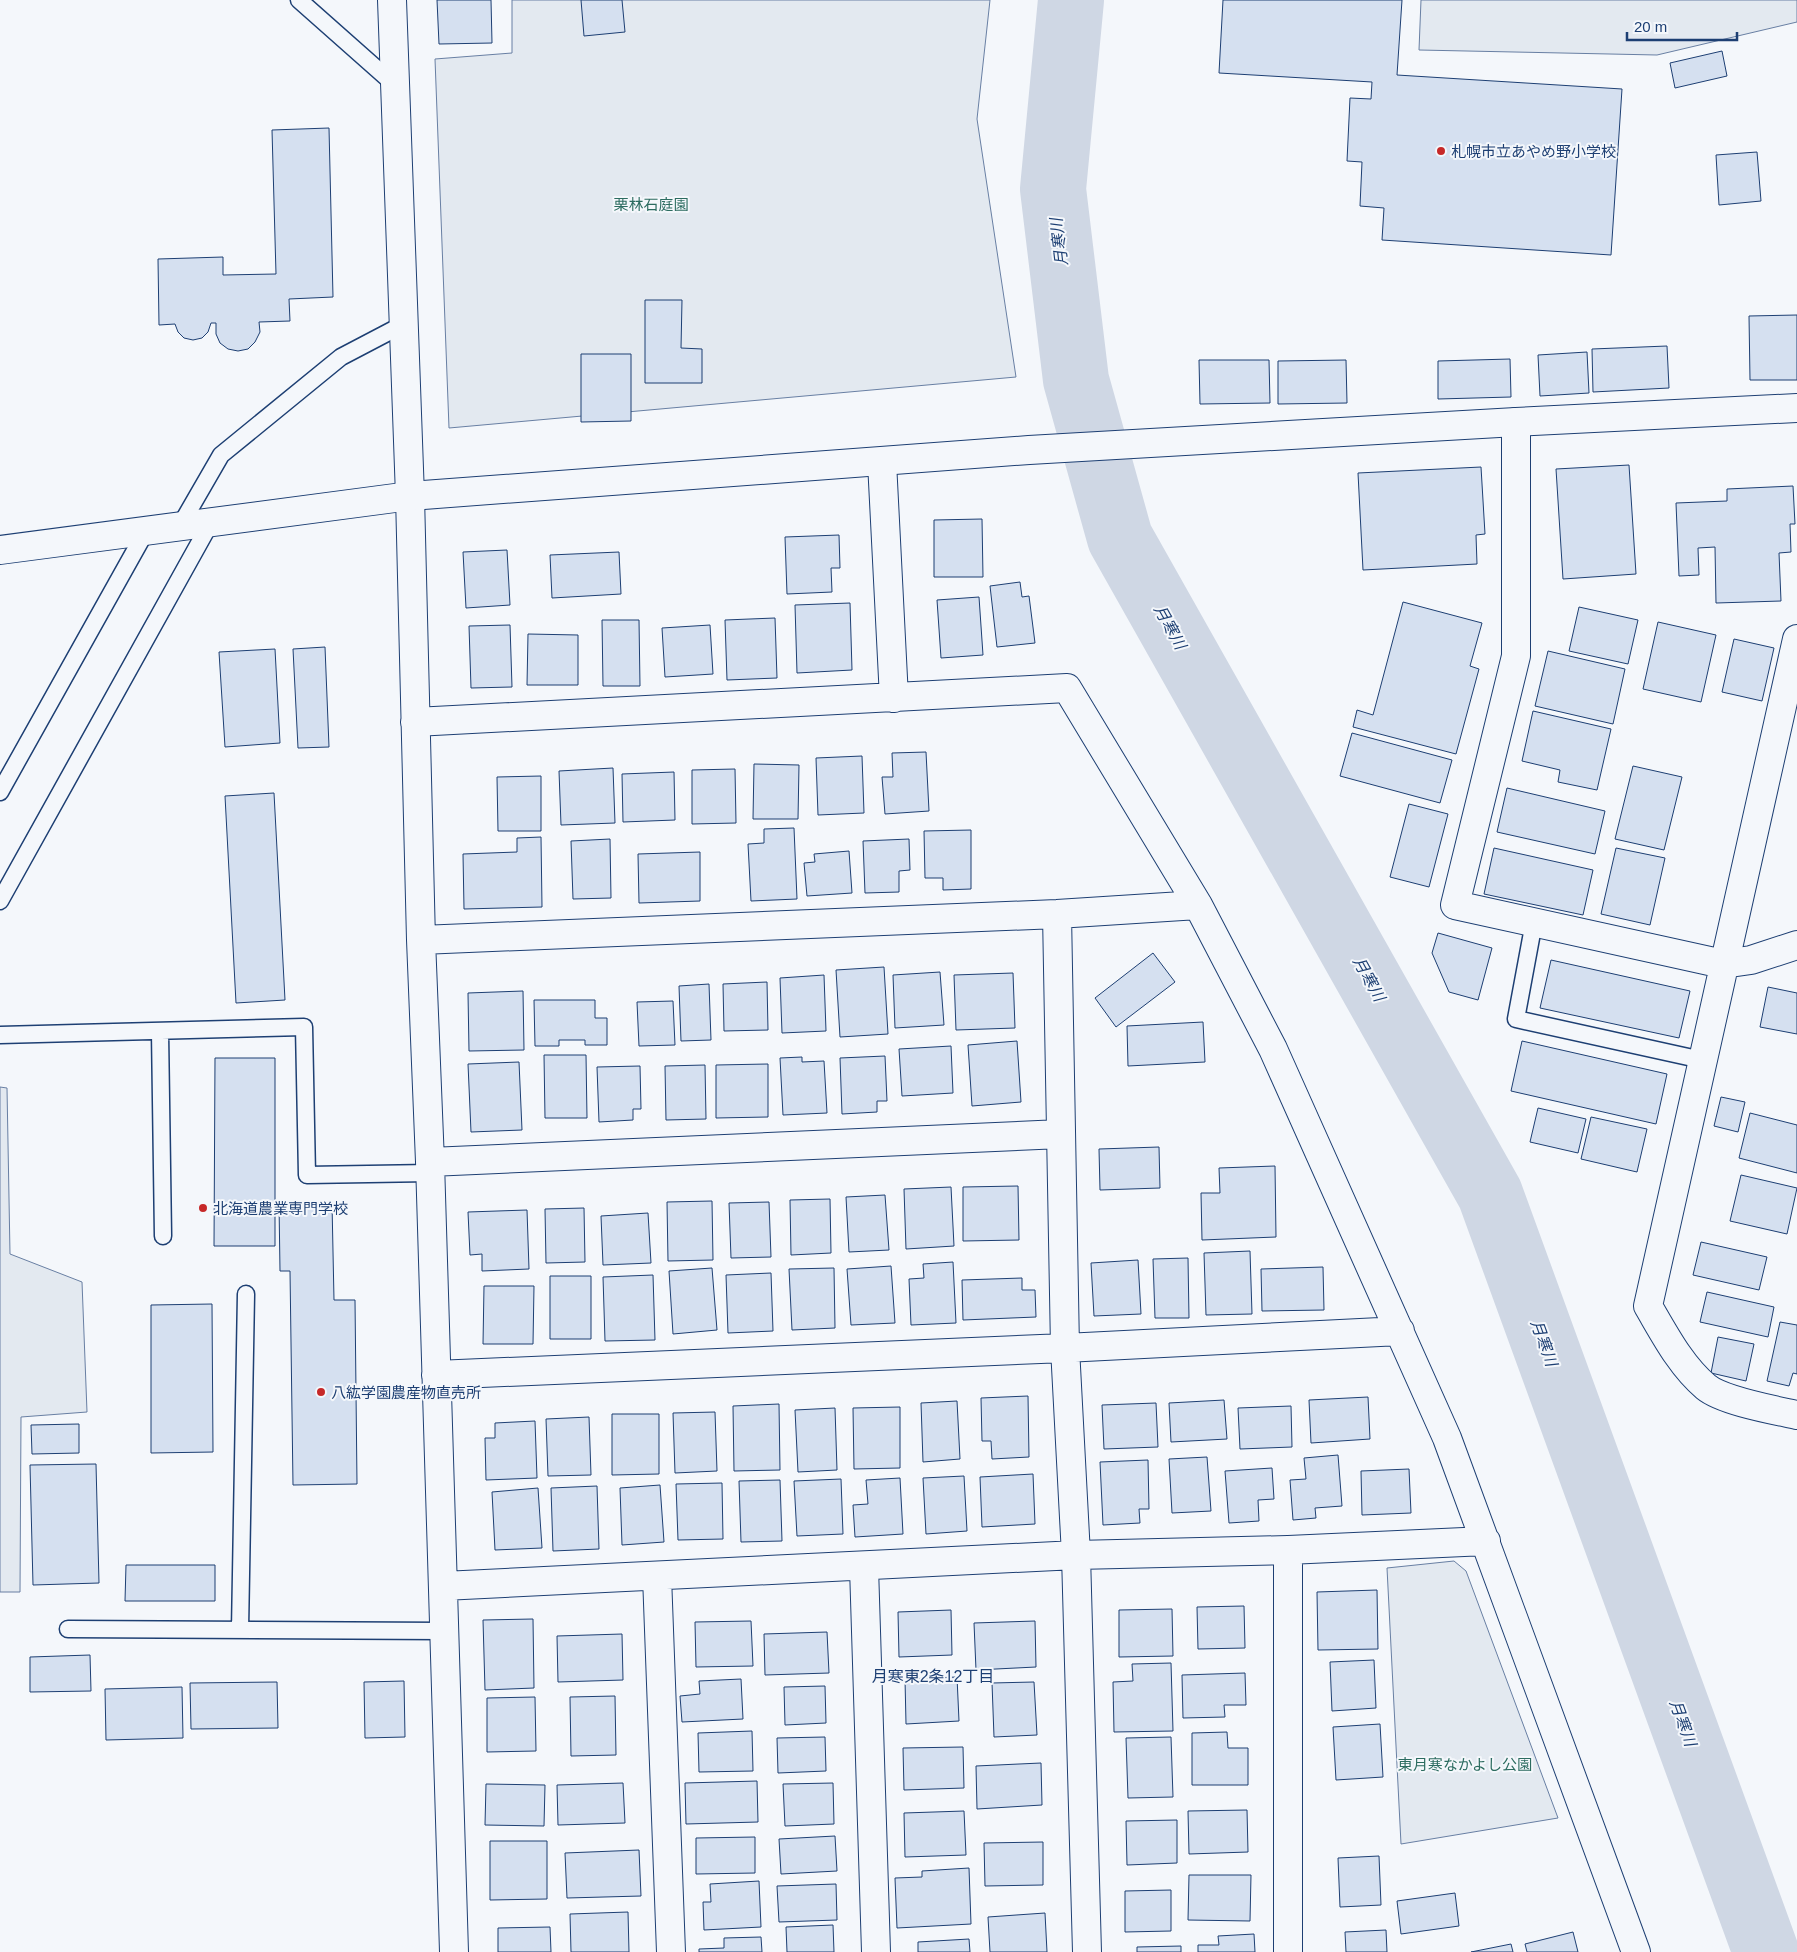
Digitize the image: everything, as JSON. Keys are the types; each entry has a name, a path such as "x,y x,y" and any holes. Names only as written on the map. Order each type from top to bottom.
{"street":[{"path":"392,0 410,496 421,940 430,1167 454,1952"},
{"path":"0,550 410,496 1029,450 1797,408"},
{"path":"1516,422 1516,656 1455,905 1724,964 1750,960 1797,945"},
{"path":"882,462 894,698"},
{"path":"1797,639 1648,1306 1675,1352 1707,1388 1736,1400 1797,1415"},
{"path":"415,722 1067,688 1198,905 1273,1050 1400,1331 1448,1438 1636,1952"},
{"path":"421,940 1057,914 1198,905"},
{"path":"1057,914 1065,1348 1076,1555 1087,1952"},
{"path":"430,1167 1061,1134"},
{"path":"436,1375 1065,1348 1400,1331"},
{"path":"443,1586 864,1567 1076,1555 1288,1550 1486,1541"},
{"path":"1288,1550 1288,1952"},
{"path":"864,1567 876,1952"},
{"path":"657,1576 672,1952"}],"lane":[{"path":"299,0 394,85"},
{"path":"180,526 221,456 342,358 404,324"},
{"path":"0,901 211,522"},
{"path":"0,792 146,531"},
{"path":"1534,922 1516,1019 1702,1060"},
{"path":"0,1035 304,1027 307,1175 430,1167"},
{"path":"160,1032 163,1236"},
{"path":"240,1630 246,1294"},
{"path":"68,1629 444,1631"}],"green space":[{"name":"栗林石庭園","path":"512,0 990,0 977,119 1016,377 449,428 435,59 512,53"},
{"path":"1421,0 1797,0 1797,22 1657,55 1419,50"},
{"path":"0,1087 7,1088 10,1254 82,1282 87,1412 21,1417 20,1592 0,1592"},
{"name":"東月寒なかよし公園","path":"1454,1561 1466,1571 1558,1818 1401,1844 1387,1568"}],"building":[{"path":"437,0 491,0 492,43 439,44"},
{"path":"581,0 622,0 625,32 584,36"},
{"path":"1223,0 1402,0 1397,75 1622,89 1611,255 1382,240 1384,208 1360,206 1362,162 1347,161 1350,98 1371,99 1372,82 1219,73"},
{"path":"1722,51 1727,76 1675,88 1670,63"},
{"path":"329,128 333,297 289,299 290,321 259,322 260,332 255,342 248,349 238,351 228,349 220,343 216,334 216,323 211,323 208,332 202,338 193,340 184,338 178,332 175,324 159,325 158,259 223,257 223,275 276,274 272,130"},
{"path":"1757,152 1761,201 1719,205 1716,155"},
{"path":"645,300 682,300 681,348 702,349 702,383 645,383"},
{"path":"1797,315 1797,380 1750,380 1749,316"},
{"path":"1667,346 1669,388 1593,392 1592,349"},
{"path":"1587,352 1589,393 1540,396 1538,355"},
{"path":"581,354 631,354 631,421 581,422"},
{"path":"1510,359 1511,397 1438,399 1438,361"},
{"path":"1199,360 1269,360 1270,403 1200,404"},
{"path":"1346,360 1347,403 1278,404 1278,361"},
{"path":"1629,465 1636,574 1563,579 1556,469"},
{"path":"1481,467 1485,534 1476,535 1477,564 1363,570 1358,473"},
{"path":"1793,486 1795,524 1790,524 1791,552 1779,553 1781,601 1716,603 1715,547 1698,548 1699,575 1679,576 1676,503 1727,501 1727,489"},
{"path":"982,519 983,577 934,577 934,520"},
{"path":"839,535 840,568 831,568 832,592 787,594 785,537"},
{"path":"507,550 510,605 466,608 463,552"},
{"path":"619,552 621,594 552,598 550,555"},
{"path":"1020,582 1022,597 1029,596 1035,643 997,647 990,586"},
{"path":"979,597 983,655 941,658 937,600"},
{"path":"1403,602 1482,623 1470,666 1479,669 1456,754 1353,727 1357,710 1373,715"},
{"path":"850,603 852,670 797,673 795,605"},
{"path":"1579,607 1638,620 1628,664 1569,651"},
{"path":"775,618 777,678 727,680 725,620"},
{"path":"602,620 639,620 640,686 603,686"},
{"path":"1658,622 1716,635 1701,702 1643,689"},
{"path":"510,625 512,687 471,688 469,626"},
{"path":"710,625 713,674 665,677 662,628"},
{"path":"528,634 578,635 578,685 527,685"},
{"path":"1734,639 1774,648 1762,701 1722,692"},
{"path":"325,647 329,747 298,748 293,649"},
{"path":"275,649 280,743 225,747 219,652"},
{"path":"1548,651 1625,669 1613,724 1535,706"},
{"path":"1533,711 1611,729 1597,790 1558,782 1560,770 1522,761"},
{"path":"1352,733 1452,760 1440,803 1340,776"},
{"path":"926,752 929,811 885,814 882,777 893,777 892,753"},
{"path":"862,756 864,813 818,815 816,758"},
{"path":"754,764 799,765 798,819 753,819"},
{"path":"1633,766 1682,777 1664,850 1615,839"},
{"path":"613,768 615,823 561,825 559,771"},
{"path":"735,769 736,823 692,824 692,770"},
{"path":"674,772 675,820 623,822 622,774"},
{"path":"541,776 541,831 498,831 497,777"},
{"path":"1507,788 1605,811 1595,854 1497,832"},
{"path":"274,793 285,1000 236,1003 225,796"},
{"path":"1409,804 1448,814 1429,887 1390,877"},
{"path":"794,828 797,899 751,901 748,844 764,843 764,829"},
{"path":"971,830 971,889 943,890 943,878 925,878 924,831"},
{"path":"541,837 542,907 464,909 463,854 517,852 517,838"},
{"path":"610,839 611,898 573,899 571,841"},
{"path":"909,839 910,870 899,871 899,892 865,893 863,841"},
{"path":"1494,848 1593,870 1583,915 1484,894"},
{"path":"1616,848 1665,858 1650,925 1601,914"},
{"path":"849,851 852,893 807,896 804,863 815,862 814,854"},
{"path":"700,852 700,901 639,903 638,854"},
{"path":"1438,933 1492,948 1478,1000 1449,992 1432,953"},
{"path":"1153,953 1175,982 1116,1027 1095,998"},
{"path":"1551,960 1690,991 1679,1038 1540,1008"},
{"path":"884,967 888,1034 840,1037 836,970"},
{"path":"940,972 944,1025 895,1028 893,975"},
{"path":"1013,973 1015,1028 956,1030 954,975"},
{"path":"824,975 826,1031 782,1033 780,978"},
{"path":"767,982 768,1030 724,1031 723,984"},
{"path":"709,984 711,1040 681,1041 679,986"},
{"path":"1768,987 1797,993 1797,1034 1760,1027"},
{"path":"523,991 524,1050 469,1051 468,993"},
{"path":"534,1000 595,1000 595,1018 607,1018 607,1045 585,1045 585,1040 559,1040 559,1046 535,1046"},
{"path":"673,1001 675,1045 639,1046 637,1002"},
{"path":"1203,1022 1205,1062 1128,1066 1127,1026"},
{"path":"1017,1041 1021,1102 972,1106 968,1045"},
{"path":"1522,1041 1667,1074 1656,1124 1511,1091"},
{"path":"951,1046 953,1093 902,1096 899,1049"},
{"path":"544,1055 586,1055 587,1118 545,1118"},
{"path":"885,1056 887,1101 877,1101 877,1112 842,1114 840,1058"},
{"path":"802,1057 802,1062 824,1061 827,1113 783,1115 780,1058"},
{"path":"215,1058 275,1058 275,1246 214,1246"},
{"path":"519,1062 522,1130 471,1132 468,1064"},
{"path":"768,1064 768,1117 716,1118 716,1065"},
{"path":"705,1065 706,1119 666,1120 665,1066"},
{"path":"640,1066 641,1109 633,1109 633,1120 599,1122 597,1067"},
{"path":"1721,1097 1745,1102 1738,1132 1714,1126"},
{"path":"1538,1108 1586,1119 1578,1153 1530,1142"},
{"path":"1750,1113 1797,1125 1797,1173 1739,1158"},
{"path":"1591,1117 1647,1129 1637,1172 1581,1159"},
{"path":"1159,1147 1160,1188 1100,1190 1099,1149"},
{"path":"1275,1166 1276,1237 1202,1240 1201,1193 1220,1193 1219,1168"},
{"path":"1741,1175 1797,1188 1787,1234 1730,1221"},
{"path":"1018,1186 1019,1240 963,1241 963,1187"},
{"path":"951,1187 954,1246 906,1249 904,1189"},
{"path":"885,1195 889,1250 849,1252 846,1197"},
{"path":"830,1199 831,1253 791,1255 790,1200"},
{"path":"712,1201 713,1260 668,1261 667,1202"},
{"path":"769,1202 771,1257 731,1258 729,1203"},
{"path":"279,1203 332,1203 334,1300 355,1300 357,1484 293,1485 290,1271 280,1271"},
{"path":"584,1208 585,1262 546,1263 545,1209"},
{"path":"527,1210 529,1269 482,1271 482,1254 470,1255 468,1212"},
{"path":"648,1213 651,1263 603,1265 601,1216"},
{"path":"1701,1242 1767,1257 1759,1290 1693,1275"},
{"path":"1250,1251 1252,1314 1206,1315 1204,1253"},
{"path":"1188,1258 1189,1318 1155,1318 1153,1259"},
{"path":"1138,1260 1141,1314 1094,1316 1091,1263"},
{"path":"953,1262 956,1323 911,1325 909,1279 924,1278 923,1264"},
{"path":"891,1266 895,1323 851,1325 847,1269"},
{"path":"1323,1267 1324,1310 1262,1311 1261,1269"},
{"path":"712,1268 717,1330 673,1334 669,1271"},
{"path":"834,1268 835,1328 792,1330 789,1269"},
{"path":"771,1273 773,1331 728,1333 726,1275"},
{"path":"653,1275 655,1340 605,1341 603,1277"},
{"path":"550,1276 591,1276 591,1339 550,1339"},
{"path":"1022,1278 1022,1290 1035,1290 1036,1317 963,1320 962,1280"},
{"path":"484,1286 534,1286 533,1344 483,1344"},
{"path":"1707,1292 1774,1307 1768,1337 1700,1322"},
{"path":"212,1304 213,1452 151,1453 151,1305"},
{"path":"1780,1322 1797,1325 1797,1374 1793,1373 1789,1386 1767,1381"},
{"path":"1718,1337 1754,1344 1746,1381 1711,1373"},
{"path":"1028,1396 1029,1457 992,1459 991,1441 982,1441 981,1398"},
{"path":"1368,1397 1370,1439 1311,1443 1309,1400"},
{"path":"1224,1400 1227,1439 1171,1442 1169,1403"},
{"path":"957,1401 960,1459 923,1462 921,1403"},
{"path":"1156,1403 1158,1447 1104,1449 1102,1405"},
{"path":"779,1404 780,1470 734,1471 733,1406"},
{"path":"1291,1406 1292,1447 1240,1449 1238,1408"},
{"path":"900,1407 900,1468 854,1469 853,1408"},
{"path":"835,1408 837,1470 798,1472 795,1410"},
{"path":"715,1412 717,1471 675,1473 673,1413"},
{"path":"612,1414 659,1414 659,1474 612,1475"},
{"path":"589,1417 591,1475 548,1476 546,1419"},
{"path":"535,1421 537,1478 486,1480 485,1438 495,1438 495,1423"},
{"path":"79,1424 79,1453 32,1454 31,1425"},
{"path":"1338,1455 1342,1506 1315,1508 1316,1518 1293,1520 1290,1480 1306,1479 1304,1458"},
{"path":"1207,1457 1211,1511 1172,1513 1169,1459"},
{"path":"1148,1460 1149,1509 1139,1509 1140,1523 1103,1525 1100,1462"},
{"path":"96,1464 99,1583 33,1585 30,1465"},
{"path":"1272,1468 1274,1499 1258,1500 1259,1521 1229,1523 1225,1471"},
{"path":"1409,1469 1411,1513 1362,1515 1361,1471"},
{"path":"1033,1474 1035,1524 982,1527 980,1477"},
{"path":"964,1476 967,1531 926,1534 923,1478"},
{"path":"900,1478 903,1534 855,1537 853,1505 868,1504 866,1480"},
{"path":"841,1479 843,1534 797,1536 794,1481"},
{"path":"780,1480 782,1541 741,1542 739,1481"},
{"path":"722,1483 723,1539 678,1540 676,1484"},
{"path":"660,1485 664,1542 622,1545 620,1488"},
{"path":"597,1486 599,1549 553,1551 551,1488"},
{"path":"538,1488 542,1548 495,1550 492,1492"},
{"path":"126,1565 215,1565 215,1601 125,1601"},
{"path":"1377,1590 1378,1649 1318,1650 1317,1592"},
{"path":"1244,1606 1245,1648 1198,1649 1197,1607"},
{"path":"1172,1609 1173,1656 1119,1657 1119,1610"},
{"path":"951,1610 952,1655 899,1657 898,1612"},
{"path":"533,1619 534,1688 485,1690 483,1620"},
{"path":"751,1621 753,1666 696,1667 695,1622"},
{"path":"1035,1621 1036,1667 976,1670 974,1623"},
{"path":"827,1632 829,1673 765,1675 764,1634"},
{"path":"622,1634 623,1680 558,1682 557,1636"},
{"path":"90,1655 91,1691 30,1692 30,1657"},
{"path":"1374,1660 1376,1708 1332,1711 1330,1662"},
{"path":"1171,1663 1173,1731 1114,1732 1113,1682 1133,1681 1132,1664"},
{"path":"1245,1673 1246,1705 1224,1705 1225,1717 1183,1718 1182,1675"},
{"path":"957,1677 959,1721 906,1724 905,1679"},
{"path":"741,1679 743,1719 682,1722 680,1696 700,1694 699,1681"},
{"path":"404,1681 405,1737 365,1738 364,1682"},
{"path":"277,1682 278,1728 191,1729 190,1683"},
{"path":"1034,1682 1037,1735 994,1737 992,1683"},
{"path":"825,1686 826,1723 785,1725 784,1687"},
{"path":"182,1687 183,1738 106,1740 105,1689"},
{"path":"615,1696 616,1755 571,1756 570,1697"},
{"path":"535,1697 536,1751 487,1752 487,1698"},
{"path":"1380,1724 1383,1777 1336,1780 1333,1727"},
{"path":"752,1731 753,1771 699,1772 698,1733"},
{"path":"1227,1732 1228,1748 1248,1748 1248,1785 1192,1785 1192,1733"},
{"path":"825,1737 826,1771 778,1773 777,1738"},
{"path":"1171,1737 1173,1797 1128,1798 1126,1738"},
{"path":"963,1747 964,1788 904,1790 903,1748"},
{"path":"1041,1763 1042,1805 977,1809 976,1766"},
{"path":"757,1781 758,1822 686,1824 685,1783"},
{"path":"623,1783 625,1823 558,1825 557,1785"},
{"path":"833,1783 834,1824 785,1826 783,1784"},
{"path":"486,1784 545,1785 544,1826 485,1825"},
{"path":"1247,1810 1248,1852 1189,1854 1188,1811"},
{"path":"964,1811 966,1855 905,1857 904,1813"},
{"path":"1177,1820 1177,1863 1127,1865 1126,1821"},
{"path":"835,1836 837,1871 781,1874 779,1839"},
{"path":"755,1837 755,1873 696,1874 696,1838"},
{"path":"490,1841 547,1841 547,1899 490,1900"},
{"path":"1043,1842 1043,1885 985,1886 984,1843"},
{"path":"639,1850 641,1896 567,1898 565,1853"},
{"path":"1379,1856 1381,1905 1340,1907 1338,1858"},
{"path":"969,1868 971,1924 897,1928 895,1878 922,1877 922,1871"},
{"path":"1189,1875 1251,1875 1250,1921 1188,1920"},
{"path":"759,1881 761,1927 704,1930 703,1902 711,1902 710,1884"},
{"path":"836,1884 837,1920 779,1922 777,1886"},
{"path":"1171,1890 1171,1931 1125,1932 1125,1891"},
{"path":"1455,1893 1459,1926 1401,1934 1397,1901"},
{"path":"628,1912 629,1952 571,1952 570,1914"},
{"path":"1045,1913 1047,1952 990,1952 988,1917"},
{"path":"833,1925 834,1952 787,1952 786,1927"},
{"path":"550,1927 551,1952 498,1952 498,1928"},
{"path":"1386,1930 1387,1952 1346,1952 1345,1932"},
{"path":"1573,1932 1578,1952 1527,1952 1525,1944"},
{"path":"1254,1934 1255,1952 1198,1952 1198,1945 1219,1945 1218,1936"},
{"path":"761,1937 762,1952 699,1952 699,1949 724,1948 724,1938"},
{"path":"969,1939 970,1952 918,1952 918,1942"},
{"path":"1511,1944 1513,1952 1471,1952"},
{"path":"1181,1946 1181,1952 1137,1952 1137,1947"}],"waterway":[{"name":"月寒川","path":"1071,0 1053,189 1076,380 1120,538 1490,1194 1766,1952"}],"place":[{"name":"札幌市立あやめ野小学校","path":"1441,151"},
{"name":"北海道農業専門学校","path":"203,1208"},
{"name":"八紘学園農産物直売所","path":"321,1392"}],"district":[{"name":"月寒東2条12丁目","path":"933,1676"}]}
